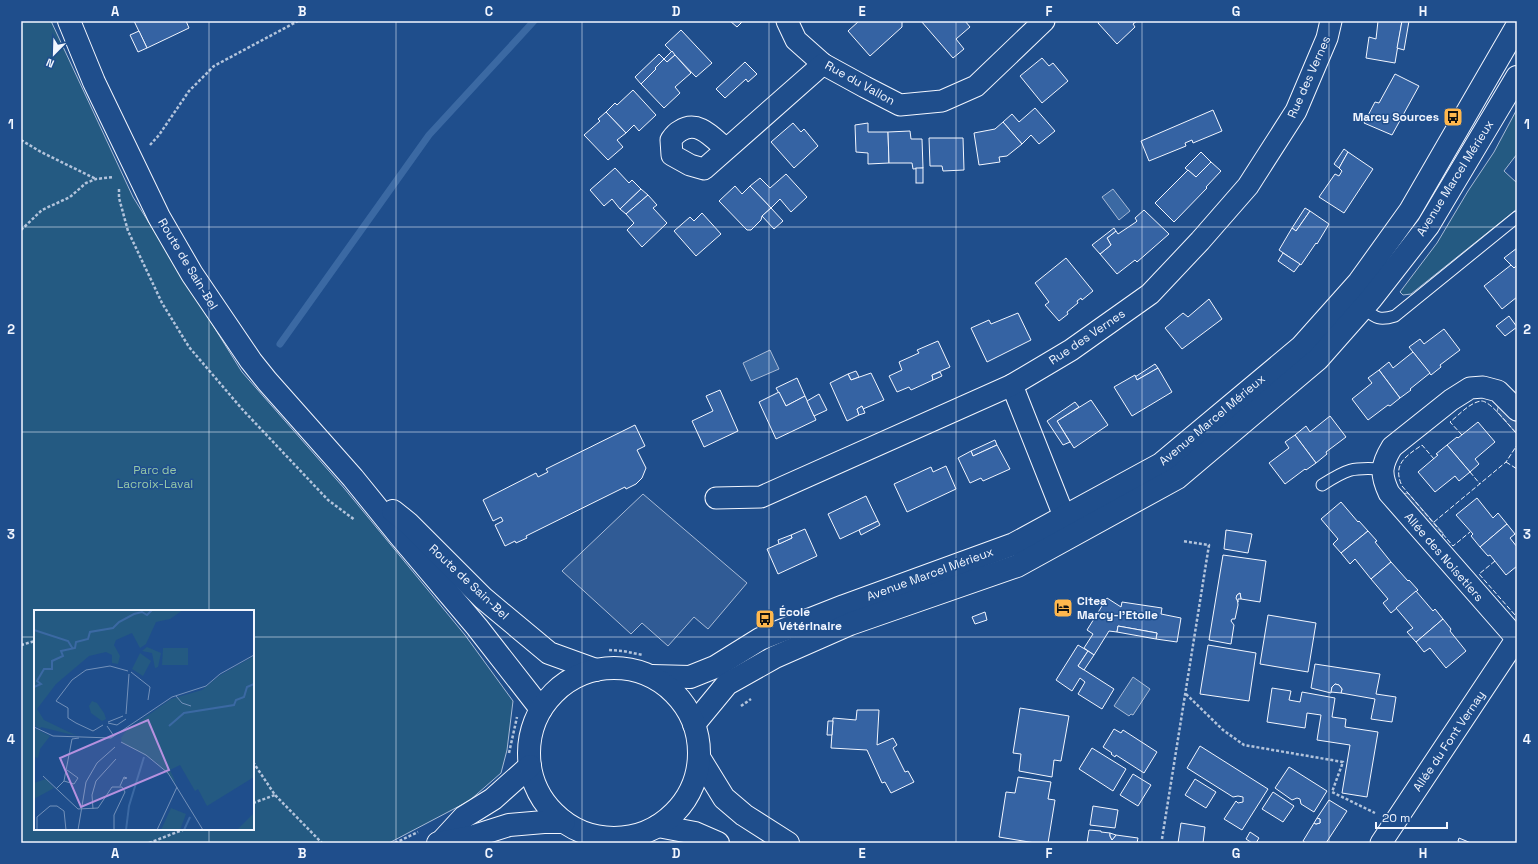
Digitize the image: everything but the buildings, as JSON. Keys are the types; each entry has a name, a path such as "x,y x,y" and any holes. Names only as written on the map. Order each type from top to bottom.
{"main road":[{"name":"Route de Sain-Bel","path":"68,21 94,82 160,217 192,274 251,361 353,478 477,627 541,709"},
{"name":"Avenue Marcel Mérieux","path":"652,676 690,677 715,667 760,639 844,606 1014,544 1161,464 1301,347 1359,282 1410,211 1517,26"},
{"name":"Avenue Marcel Mérieux","path":"694,724 727,684 775,657 850,624 1017,566 1177,478 1318,359 1364,308 1428,226 1517,77"},
{"name":"Route de Sain-Bel","path":"353,478 408,523 482,598 550,653 596,670"},
{"path":"624,668 652,676 670,688 685,705 694,724 699,741 700,759 693,786 679,808 658,826 631,836 602,840 564,822 548,806 540,794 530,766 530,743 536,721 541,709 556,691 574,678 596,670 624,668"},
{"path":"700,759 724,798 744,815 788,843"},
{"path":"440,842 464,818 493,799 530,766"},
{"path":"440,842 471,837 509,825 564,822"},
{"path":"658,826 695,833 718,843"}],"street":[{"name":"Rue du Vallon","path":"787,21 796,40 823,64 865,88 900,105 942,102 976,86 1044,21"},
{"name":"Rue des Vernes","path":"716,498 761,496 1012,385 1071,350 1150,294 1200,241 1248,186 1296,111 1327,38 1331,21"},
{"path":"726,149 823,64"},
{"path":"1012,385 1065,516"},
{"path":"1382,469 1386,456 1392,448 1451,400 1470,388 1482,387 1498,391 1517,410"},
{"name":"Allée des Noisetiers","path":"1382,469 1382,480 1389,493 1517,639"},
{"name":"Allée du Font Vernay","path":"1381,843 1517,639"}],"lane":[{"path":"1364,308 1374,316 1384,320 1395,316 1517,217"},
{"path":"1322,485 1342,472 1368,468 1382,469"}],"path":[{"path":"21,140 96,179"},
{"path":"21,230 42,210 70,197 86,183 96,179 114,177 120,174"},
{"path":"1162,839 1209,545 1182,540"},
{"path":"21,645 34,641"},
{"path":"727,684 742,706 735,710"},
{"path":"1185,694 1223,730 1244,745 1343,762 1332,792 1394,823"},
{"path":"254,764 275,795 322,843"},
{"path":"254,803 275,795"},
{"path":"149,843 182,830"}],"green space":[{"name":"Parc de Lacroix-Laval","path":"21,21 51,21 133,197 242,372 344,488 465,635 513,701 507,750 501,773 469,801 389,843 21,843"},
{"path":"1517,109 1517,154 1504,171 1517,183 1517,209 1411,294 1403,295 1400,292 1437,243 1468,191 1494,152"}],"shaded area":[{"path":"1113,189 1130,211 1119,220 1102,197"},
{"path":"770,350 779,369 751,381 743,363"},
{"path":"1499,403 1517,423 1517,434 1497,412"},
{"path":"1408,493 1443,533 1441,542 1400,494"},
{"path":"643,494 747,583 708,629 694,617 668,646 642,623 631,634 562,571"},
{"path":"1133,677 1150,689 1133,715 1131,714 1129,716 1114,706"}],"waterway":[{"path":"280,344 429,135 534,21"}],"fence":[{"path":"1462,435 1450,422 1468,407 1481,401 1485,402 1500,414 1517,434"},
{"path":"1434,459 1422,445 1406,457 1402,461 1399,472 1399,478 1402,486 1453,546 1470,532"},
{"path":"1434,522 1506,462 1517,445"},
{"path":"1506,462 1517,469"},
{"path":"1470,472 1480,484"},
{"path":"1495,561 1479,574 1515,615 1517,612"}],"place":[{"name":"Marcy Sources","path":"1453,117"},
{"name":"Citea Marcy-l'Etoile","path":"1063,608"},
{"name":"École Vétérinaire","path":"765,619"}]}
